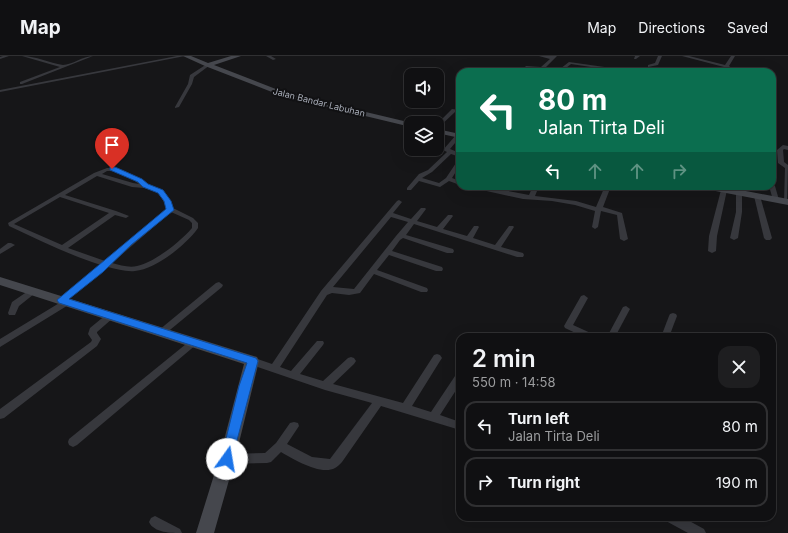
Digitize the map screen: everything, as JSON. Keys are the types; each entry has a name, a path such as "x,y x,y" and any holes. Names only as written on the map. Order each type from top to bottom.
{"main road":[{"name":"Jalan Bandar Labuhan","path":"187,56 284,95 404,123"},
{"path":"207,65 238,56"},
{"path":"444,133 456,135"},
{"path":"724,190 788,202"},
{"path":"1,282 252,361 227,459 205,533"}],"street":[{"path":"0,58 8,56"},
{"path":"24,56 63,66"},
{"path":"42,61 50,58 46,56"},
{"path":"2,90 91,56"},
{"path":"2,90 187,56"},
{"path":"268,56 274,59"},
{"path":"541,56 554,57"},
{"path":"649,66 657,64 660,56"},
{"path":"683,64 686,56 726,67 732,56"},
{"path":"704,61 708,56"},
{"path":"526,68 542,68 554,57"},
{"path":"563,68 569,63 600,68"},
{"path":"177,107 186,92 192,76 207,65"},
{"path":"444,120 454,110 456,110"},
{"path":"456,139 446,150 456,154"},
{"path":"788,148 783,148 780,150 781,163 788,167 788,202"},
{"path":"409,189 422,175 430,171 450,152"},
{"path":"418,179 440,185 448,179 456,167"},
{"path":"96,174 132,185 145,186 161,192 167,201 170,210 190,219 196,226 192,232 150,264 144,267 127,269 106,264 11,225 12,222 59,195 96,174"},
{"path":"448,179 456,182"},
{"path":"492,190 531,198 552,199 576,203 620,214 624,239"},
{"path":"531,198 534,190"},
{"path":"595,227 598,209 606,190"},
{"path":"712,251 713,236 724,190"},
{"path":"773,190 776,200"},
{"path":"734,238 739,212 739,193"},
{"path":"59,195 126,216"},
{"path":"757,196 768,238"},
{"path":"274,369 326,291 399,202"},
{"path":"326,291 333,289 354,292 357,291 423,209"},
{"path":"0,344 18,330 46,316 129,243 170,210"},
{"path":"64,247 114,212"},
{"path":"389,214 520,255"},
{"path":"438,230 450,216"},
{"path":"469,239 476,226"},
{"path":"497,248 512,227"},
{"path":"400,237 403,236 450,251"},
{"path":"0,252 11,245"},
{"path":"387,252 439,269"},
{"path":"372,271 424,290"},
{"path":"162,332 219,285"},
{"path":"12,313 16,304 31,292"},
{"path":"583,333 568,326 584,298"},
{"path":"613,333 626,309"},
{"path":"0,415 94,344 97,339 92,334 93,330 110,316"},
{"path":"667,333 673,316"},
{"path":"73,442 194,342"},
{"path":"293,375 320,343"},
{"path":"405,408 437,358"},
{"path":"252,361 325,386 405,408 456,425"},
{"path":"325,386 351,361"},
{"path":"433,417 456,382"},
{"path":"280,446 302,458 317,463 332,464 338,458 379,401"},
{"path":"227,459 267,458 280,446 294,426"},
{"path":"678,521 700,533"},
{"path":"155,522 176,533"}],"route":[{"path":"112,169 140,180 145,184 145,186 161,192 167,201 170,210 129,243 100,270 62,300 252,361 227,459"}]}
